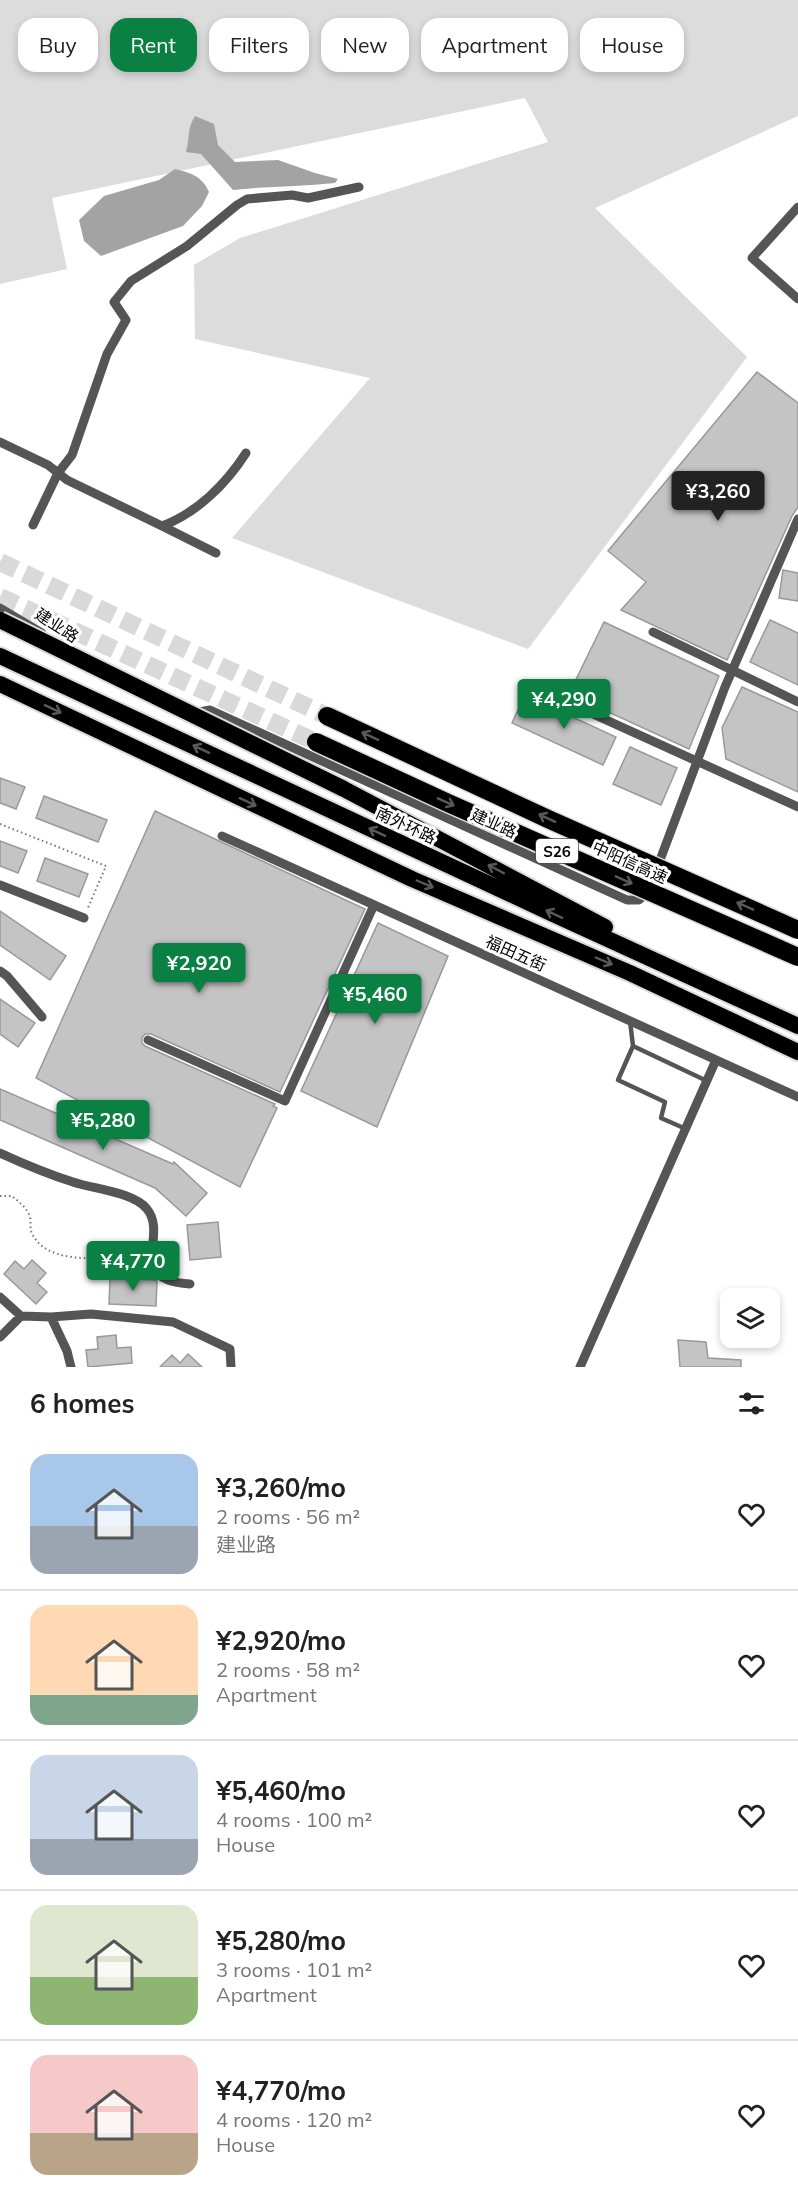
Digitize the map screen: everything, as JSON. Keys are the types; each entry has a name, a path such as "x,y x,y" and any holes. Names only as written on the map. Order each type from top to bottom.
{"highway":[{"path":"0,620 342,788 752,1005"},
{"path":"0,647 39,674"},
{"name":"南外环路","path":"0,656 798,1026"},
{"path":"0,684 401,874 630,973 798,1052"},
{"path":"0,689 22,694"},
{"name":"中阳信高速","path":"327,716 548,819 798,930"},
{"name":"中阳信高速","path":"316,742 448,803 798,957"}],"street":[{"path":"33,525 58,473 72,455 107,354 126,320 114,302 131,281 187,246 247,199 291,195 308,198 359,188"},
{"path":"798,207 752,258 798,299"},
{"path":"0,442 48,465 67,480 216,553"},
{"path":"162,526 174,521 222,487 246,453"},
{"name":"建业路","path":"0,608 100,669 178,709 194,713 210,710 627,900 639,900 648,892 732,671 798,519"},
{"path":"653,633 798,702"},
{"path":"582,709 798,807"},
{"name":"福田五街","path":"222,836 798,1097"},
{"path":"0,885 84,918"},
{"path":"148,1040 285,1101 374,905"},
{"path":"0,971 7,975 42,1017"},
{"path":"580,1367 716,1060"},
{"path":"0,1153 66,1179 131,1198 146,1208 153,1220 151,1256 154,1269 174,1283 190,1284"},
{"path":"0,1297 21,1316 51,1317 91,1314 174,1322 230,1349 231,1367"},
{"path":"0,1337 21,1316"},
{"path":"51,1317 67,1351 71,1367"}],"lane":[{"path":"630,1021 633,1046 618,1080 664,1102 661,1118 686,1129"},
{"path":"633,1046 707,1081"}],"path":[{"path":"0,824 106,866 84,918"},
{"path":"0,1196 12,1196 23,1206 30,1218 32,1232 41,1244 57,1254 75,1259 125,1257"}],"shaded area":[{"path":"0,0 798,0 798,116 595,208 747,357 528,649 232,538 370,378 195,339 194,265 240,238 548,142 525,98 52,198 67,269 0,284"},
{"path":"195,116 214,124 218,145 235,162 278,160 338,179 335,183 233,190 201,154 186,152"},
{"path":"175,169 195,176 203,182 209,192 202,206 183,226 101,256 84,241 79,220 104,196 159,180"}],"building":[{"path":"757,372 798,403 798,507 727,660 621,610 646,582 608,551"},
{"path":"783,570 798,573 798,601 779,598"},
{"path":"770,620 798,633 798,685 750,662"},
{"path":"604,622 719,676 689,749 569,694"},
{"path":"742,687 798,712 798,792 726,759 722,728"},
{"path":"525,695 616,737 603,765 512,723"},
{"path":"630,747 677,768 661,805 613,784"},
{"path":"0,778 25,787 16,809 0,803"},
{"path":"44,796 107,820 98,842 36,818"},
{"path":"155,811 365,909 280,1092 151,1034 145,1034 142,1038 145,1046 275,1104 273,1106 277,1108 240,1187 36,1078"},
{"path":"0,841 27,851 18,873 0,866"},
{"path":"45,858 88,874 79,897 37,881"},
{"path":"0,911 66,956 50,980 0,945"},
{"path":"378,923 448,956 377,1127 301,1091"},
{"path":"0,999 35,1023 18,1047 0,1034"},
{"path":"0,1089 173,1164 174,1162 207,1193 186,1216 155,1188 0,1120"},
{"path":"218,1222 221,1257 190,1260 187,1225"},
{"path":"32,1260 46,1273 37,1283 47,1292 36,1304 4,1274 15,1261 24,1269"},
{"path":"110,1278 157,1281 156,1306 109,1304"},
{"path":"116,1335 117,1348 131,1347 132,1363 88,1367 86,1350 98,1349 97,1337"},
{"path":"678,1340 706,1342 708,1358 741,1360 741,1367 680,1367"},
{"path":"188,1354 202,1367 160,1367 172,1355 180,1363"}],"tunnel":[{"path":"0,562 327,716"},
{"path":"0,597 316,742"}]}
